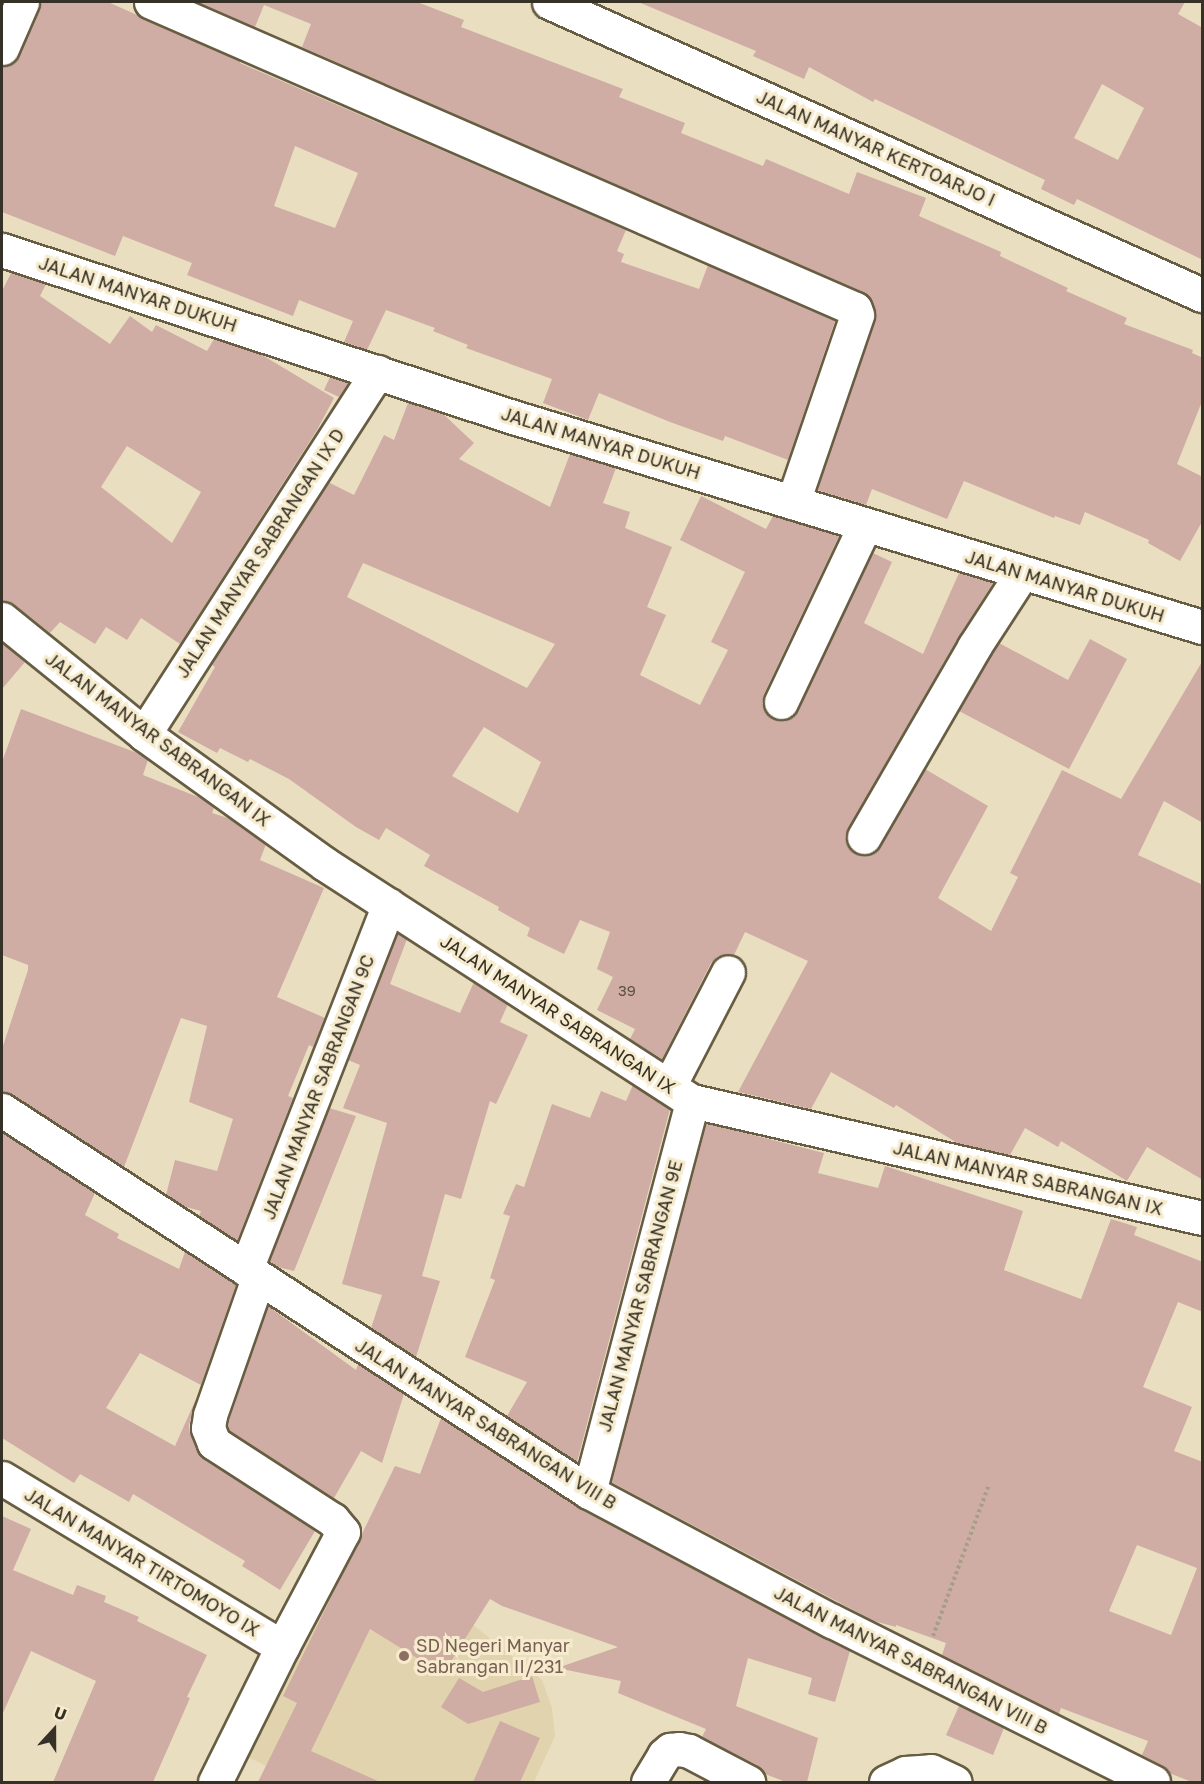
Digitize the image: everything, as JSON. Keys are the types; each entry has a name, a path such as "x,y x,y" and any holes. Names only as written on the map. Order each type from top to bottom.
{"street":[{"path":"2,48 22,2"},
{"path":"151,2 855,309 857,315 793,502"},
{"name":"JALAN MANYAR KERTOARJO I","path":"549,2 1203,295"},
{"name":"JALAN MANYAR DUKUH","path":"2,250 377,372 865,525 1203,627"},
{"name":"JALAN MANYAR SABRANGAN IX D","path":"144,734 304,481 377,372"},
{"path":"781,702 865,525"},
{"path":"864,837 974,647 1022,573"},
{"name":"JALAN MANYAR SABRANGAN IX","path":"2,619 144,734 325,864 680,1093 1203,1218"},
{"name":"JALAN MANYAR SABRANGAN 9C","path":"282,1647 343,1532 340,1526 214,1443 208,1428 252,1274 389,905"},
{"name":"JALAN MANYAR SABRANGAN 9E","path":"589,1492 680,1093 728,972"},
{"name":"JALAN MANYAR SABRANGAN VIII B","path":"2,1110 589,1492 922,1666 1154,1782"},
{"name":"JALAN MANYAR TIRTOMOYO IX","path":"2,1478 282,1647"},
{"path":"215,1782 282,1647"},
{"path":"648,1782 658,1762 670,1750 689,1751 748,1782"},
{"path":"886,1782 905,1773 931,1771 955,1782"}],"path":[{"path":"922,1666 989,1485"}],"shaded area":[{"name":"SD Negeri Manyar Sabrangan II/231","path":"361,1546 442,1600 542,1680 552,1708 555,1736 534,1782 293,1782 292,1779 248,1757 269,1708 340,1566"}],"building":[{"path":"40,2 108,2 240,61 240,63 626,230 617,251 624,254 621,262 699,289 708,265 835,321 788,460 725,436 723,441 599,393 588,420 543,403 552,379 466,348 468,345 433,331 435,328 386,310 367,350 344,342 353,321 299,300 293,316 187,275 192,263 123,236 115,256 2,212 2,66 13,63 19,56","holes":["295,146 358,173 335,228 274,206"]},
{"path":"197,2 417,2 464,20 461,27 623,89 619,97 685,123 681,133 763,166 766,159 849,194 857,172 926,198 919,216 1001,252 1000,256 1068,288 1066,291 1127,318 1124,324 1193,350 1192,353 1203,358 1203,399 1177,464 1203,477 1203,520 1180,561 1148,543 1149,540 1085,512 1080,525 1055,516 1054,518 964,481 947,519 872,489 866,505 817,490 875,321 875,309 868,296 302,47 311,24 264,5 255,27"},
{"path":"638,2 1185,2 1178,14 1203,28 1203,260 1077,199 1074,205 1041,189 1045,180 875,99 873,102 809,67 804,79 753,56 756,51","holes":["1102,84 1144,108 1118,160 1074,138"]},
{"path":"11,273 46,284 40,296 110,344 130,316 152,332 156,325 207,351 214,339 262,355 334,398 317,430 180,644 141,618 127,640 106,627 95,644 60,622 50,633 14,604 2,601 2,291","holes":["127,446 201,492 172,543 101,487"]},
{"path":"330,377 348,383 339,397 324,390"},
{"path":"408,403 442,413 474,443 459,459 550,507 570,454 616,468 603,503 630,512 625,528 672,547 647,607 666,615 640,675 700,705 728,650 711,642 745,572 680,540 701,496 766,529 773,516 839,536 764,694 762,703 765,712 774,719 783,721 791,718 798,710 873,553 892,562 864,623 923,654 959,573 993,583 958,638 845,836 848,846 855,853 865,856 874,853 925,769 988,806 938,898 991,931 1018,877 1010,873 1062,770 1121,799 1203,660 1203,823 1164,801 1138,855 1203,885 1203,1180 1147,1147 1127,1181 1061,1141 1058,1147 1025,1128 1010,1155 957,1143 896,1105 894,1108 831,1072 811,1109 738,1092 808,961 745,932 734,955 718,956 711,963 662,1059 630,1039 635,1029 597,1010 613,977 597,969 610,932 580,920 564,954 527,936 530,928 498,910 499,907 424,866 430,855 386,828 379,840 356,827 289,779 250,759 248,762 220,748 217,753 178,732 215,667 211,664 328,482 354,495 384,435 394,440","holes":["363,563 555,644 527,688 347,597","484,727 541,762 518,813 452,776"]},
{"path":"1090,639 1127,659 1069,769 959,711 999,643 1068,680"},
{"path":"2,643 25,662 2,689"},
{"path":"21,709 140,754 148,760 143,775 203,799 214,808 212,813 231,819 266,844 260,860 324,888 277,997 325,1018 313,1047 309,1045 288,1096 293,1098 237,1241 199,1216 201,1211 186,1207 166,1195 175,1160 217,1171 233,1119 189,1102 207,1026 181,1018 124,1167 12,1094 2,1092 2,1049 28,970 28,965 2,955 2,762"},
{"path":"398,933 407,939 390,984 460,1013 474,982 508,1004 500,1022 528,1035 496,1104 490,1101 461,1199 445,1194 422,1276 440,1281 416,1357 371,1328 382,1295 342,1284 387,1123 343,1108 360,1065 348,1060"},
{"path":"633,1085 670,1109 577,1462 507,1416 527,1382 465,1357 495,1280 490,1278 510,1216 503,1214 516,1184 524,1187 552,1104 590,1118 601,1091 626,1101"},
{"path":"329,1108 356,1116 294,1271 278,1267 269,1261"},
{"path":"706,1123 824,1153 818,1173 878,1188 885,1166 1023,1211 1004,1270 1081,1299 1111,1219 1137,1227 1134,1235 1203,1262 1203,1312 1178,1302 1143,1387 1192,1407 1174,1451 1203,1462 1203,1782 1192,1782 1169,1773 1161,1765 1142,1755 1148,1741 1061,1708 1059,1714 942,1655 946,1643 896,1625 896,1627 874,1621 611,1482","holes":["1137,1545 1197,1568 1171,1635 1109,1611"]},
{"path":"2,1132 95,1193 85,1215 119,1234 117,1238 179,1269 185,1252 236,1285 201,1385 140,1353 106,1408 175,1446 196,1399 189,1425 190,1434 203,1458 315,1531 280,1590 242,1566 245,1561 133,1494 129,1502 80,1474 74,1483 2,1438"},
{"path":"268,1306 356,1370 358,1364 404,1394 382,1463 361,1451 334,1498 229,1431 227,1426"},
{"path":"441,1418 580,1509 850,1651 835,1702 808,1694 812,1678 748,1658 736,1706 818,1738 807,1782 786,1782 765,1774 757,1765 702,1737 706,1729 618,1693 621,1681 557,1668 618,1647 502,1606 490,1599 443,1674 370,1629 311,1751 380,1782 258,1782 297,1703 283,1696 395,1466 420,1474"},
{"path":"2,1516 31,1529 13,1570 73,1595 77,1585 106,1596 104,1602 139,1617 137,1621 207,1655 187,1697 190,1698 153,1782 53,1782 96,1681 31,1651 2,1715"},
{"path":"532,1676 540,1702 468,1724 441,1707 459,1678 483,1692"},
{"path":"959,1706 1004,1728 993,1755 946,1735"},
{"path":"500,1721 540,1738 520,1782 473,1782"}],"place":[{"name":"SD Negeri Manyar Sabrangan II/231","path":"404,1656"}]}
